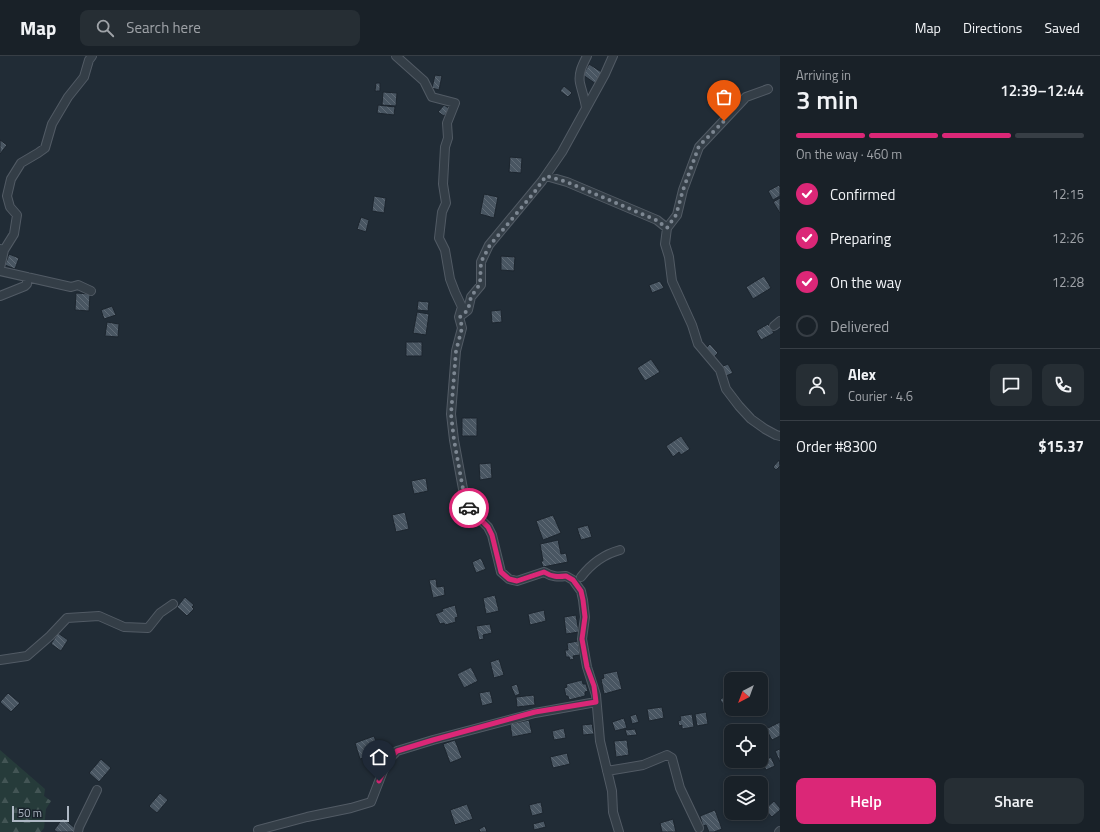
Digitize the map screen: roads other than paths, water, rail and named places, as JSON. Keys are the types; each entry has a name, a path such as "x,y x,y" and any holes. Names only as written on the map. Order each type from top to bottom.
{"street":[{"path":"91,291 78,285 71,287 27,278 0,269 2,249 14,234 17,214 10,207 7,196 11,179 21,163 38,154 45,148 52,124 68,97 84,77 89,60 92,56"},
{"path":"396,56 424,81 432,97 455,103 446,123 448,138 445,147 443,184 446,203 442,212 439,238 445,250 450,279 462,307 460,317 462,328 456,351 451,414 454,440 463,489 468,507 488,527 492,535 501,572 509,579 517,581 544,572 557,577 566,576 572,573 581,577"},
{"path":"586,108 580,82 581,68 587,56"},
{"path":"460,317 468,310 471,297 480,284 481,262 490,245 533,194 562,152 613,56"},
{"path":"768,89 746,97 699,146 683,190 676,215 667,228 665,244 669,257 672,281 692,325 698,344 720,370 726,389 739,406 751,419 765,430 780,436"},
{"path":"546,176 567,182 632,209 656,220 667,228"},
{"path":"0,296 25,286 27,284 27,278"},
{"path":"579,588 582,582 581,577 587,569 603,557 620,550"},
{"path":"566,576 573,580 581,591 585,608 582,639 587,667 595,690 600,741 612,791 613,812 619,832"},
{"path":"0,660 27,656 50,636 67,618 99,616 124,627 148,628 160,613 173,604"},
{"path":"258,830 307,816 351,808 371,802 383,771 391,757 397,751 535,712 596,702"},
{"path":"607,771 643,765 667,755 672,758 680,788 699,828"},
{"path":"78,832 79,826 97,790"}]}
